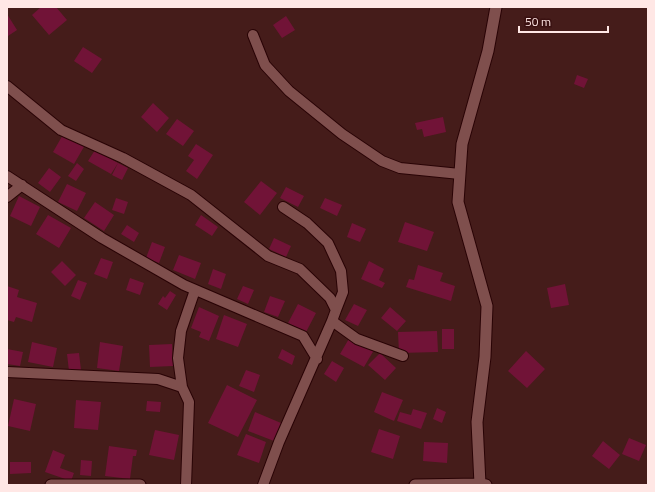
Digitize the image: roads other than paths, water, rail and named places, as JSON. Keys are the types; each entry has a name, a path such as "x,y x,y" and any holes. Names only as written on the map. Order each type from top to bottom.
{"street":[{"path":"415,485 483,484 477,422 485,358 487,306 458,202 462,144 488,52 496,7"},
{"path":"253,35 265,65 289,91 356,143 382,161 400,168 460,174"},
{"path":"7,86 61,130 123,158 190,195 268,256 300,269 330,298 336,310"},
{"path":"7,176 102,238 184,285 303,336 317,358"},
{"path":"7,197 22,185"},
{"path":"263,485 332,322 343,292 341,271 328,243 307,223 283,207"},
{"path":"186,485 190,402 182,387 178,358 181,331 195,290"},
{"path":"332,322 357,339 403,356"},
{"path":"7,372 158,379 182,387"},
{"path":"51,485 140,485"}]}
